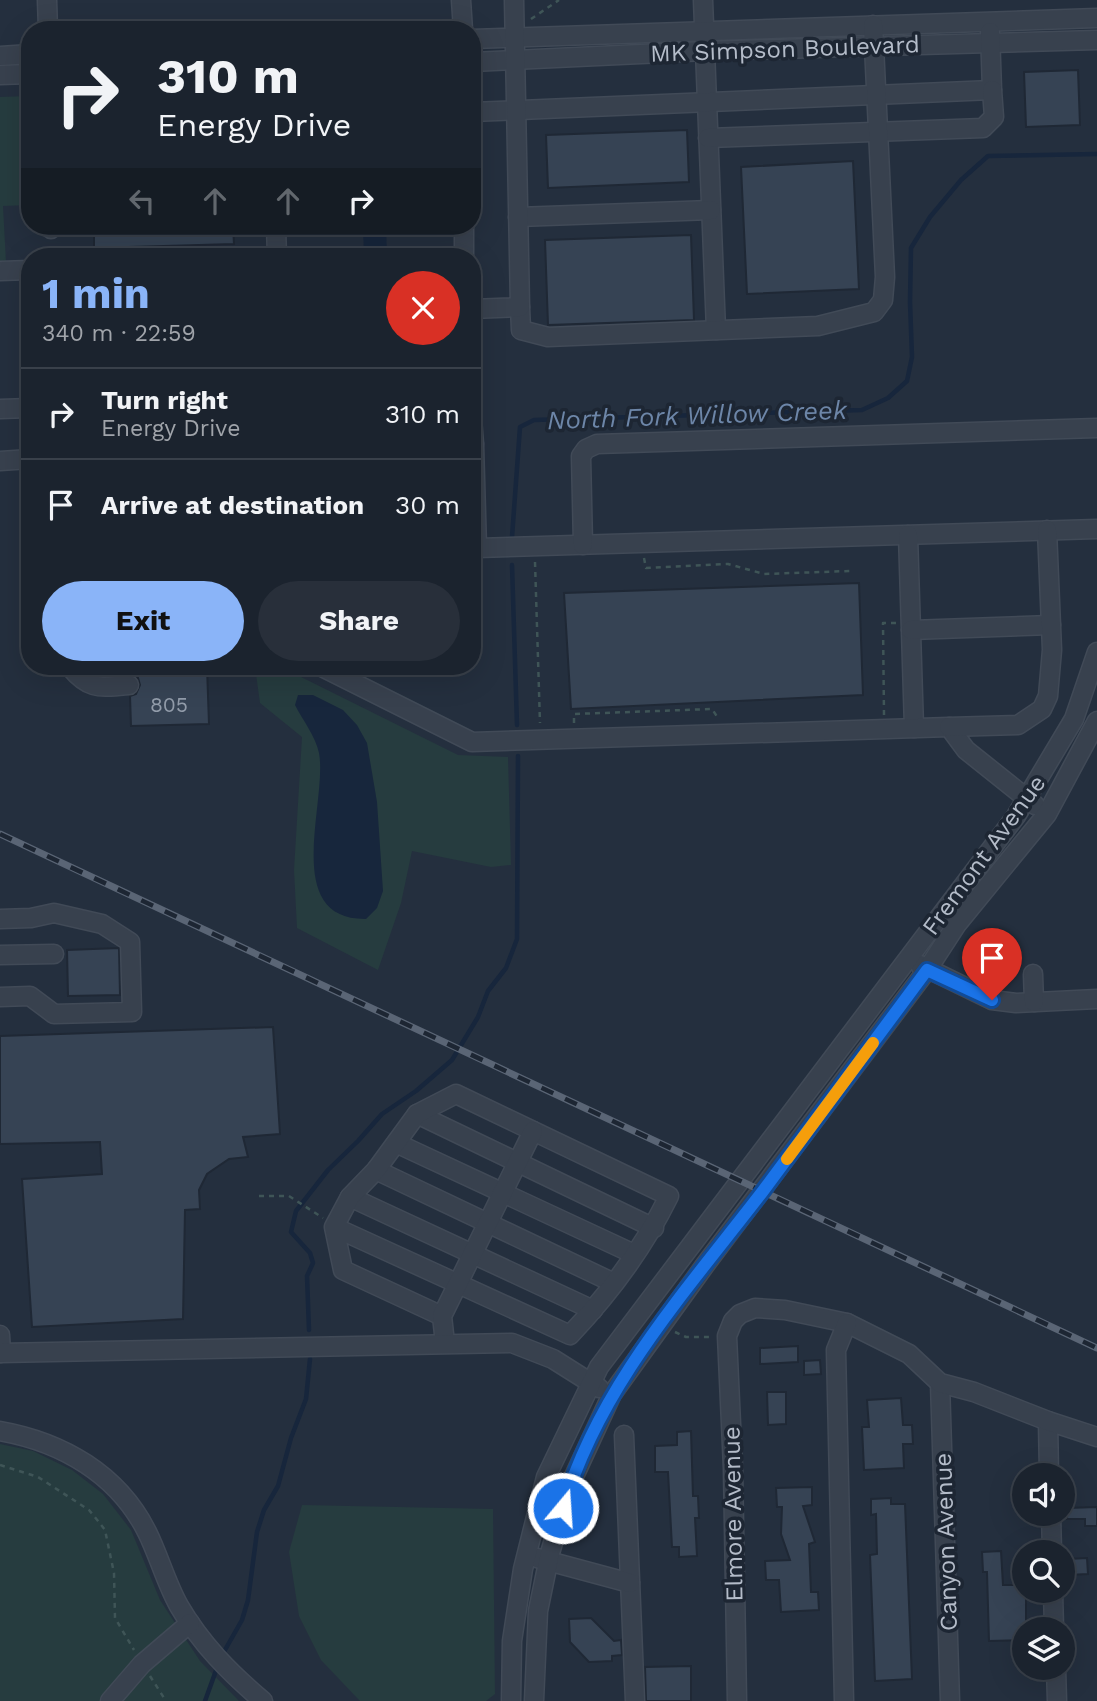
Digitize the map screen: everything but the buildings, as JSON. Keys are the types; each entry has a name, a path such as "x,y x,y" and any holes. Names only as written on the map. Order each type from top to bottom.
{"street":[{"path":"47,0 48,21"},
{"path":"461,0 462,21"},
{"path":"514,0 521,330 548,337 818,326 874,313 883,300 885,276 873,25"},
{"path":"702,0 716,330"},
{"name":"MK Simpson Boulevard","path":"481,39 1097,18"},
{"path":"708,138 983,128 994,117 989,22"},
{"name":"MK Simpson Boulevard","path":"481,62 705,51 1097,40"},
{"path":"0,55 21,54"},
{"path":"0,75 21,74"},
{"path":"481,112 992,90"},
{"path":"518,217 711,210"},
{"path":"0,271 21,270"},
{"path":"481,309 520,307"},
{"path":"0,409 21,408"},
{"path":"583,545 582,456 586,449 597,444 1097,428"},
{"path":"0,461 21,460"},
{"path":"481,549 1097,529"},
{"path":"338,675 472,742 1018,725 1042,709 1052,679 1047,530"},
{"path":"908,535 907,626 914,728"},
{"path":"907,626 1051,625"},
{"name":"Fremont Avenue","path":"511,1701 512,1641 526,1556 546,1477 599,1367 1016,816 1074,719 1097,652"},
{"path":"77,675 83,682 100,687 129,685"},
{"name":"Fremont Avenue","path":"534,1701 538,1611 548,1561 570,1485 612,1394 705,1265 927,970 957,924 1047,814 1097,720"},
{"path":"949,727 966,750 1047,814"},
{"path":"0,919 31,918 54,913 102,924 130,943 132,1012 54,1014 30,996 0,997"},
{"path":"0,955 54,954"},
{"path":"909,958 927,970 992,1000 1016,1003 1097,999"},
{"path":"1033,974 1034,1002"},
{"path":"334,1227 570,1335 593,1310 654,1228 669,1196 456,1094 417,1114 376,1170 350,1196 334,1227 343,1269 442,1316"},
{"path":"417,1114 654,1228"},
{"path":"445,1343 442,1316 533,1131"},
{"path":"396,1143 634,1254"},
{"path":"376,1170 614,1283"},
{"path":"350,1196 593,1310"},
{"name":"Elmore Avenue","path":"737,1701 733,1468 727,1336 740,1314 755,1308 785,1310 847,1322"},
{"path":"844,1701 835,1350 847,1322 909,1354 940,1383 974,1392 1097,1437"},
{"path":"0,1335 0,1353 512,1343 553,1359 612,1394"},
{"name":"Canyon Avenue","path":"940,1383 950,1701"},
{"path":"1048,1421 1049,1463"},
{"path":"0,1430 39,1438 75,1455 107,1478 129,1503 146,1531 178,1604 190,1623 213,1655 263,1701"},
{"path":"624,1435 635,1701"},
{"path":"526,1556 630,1583"},
{"path":"110,1701 142,1663 190,1623"},
{"path":"1056,1680 1057,1701"}],"path":[{"path":"528,21 559,0"},
{"path":"643,555 646,568 728,564 764,574 850,571"},
{"path":"535,559 542,727"},
{"path":"873,716 884,715 883,623 907,626"},
{"path":"574,726 574,714 712,709 719,719"},
{"path":"259,1196 288,1196 313,1213"},
{"path":"673,1330 682,1336 710,1339"},
{"path":"0,1465 38,1477 89,1510 98,1521 108,1543 114,1573 115,1618 166,1701"}],"green space":[{"path":"21,96 21,205 3,206 6,262 0,262 0,97"},
{"path":"256,675 297,675 458,755 508,757 511,865 491,867 412,851 401,903 378,970 297,928 294,870 302,737 260,703"},
{"path":"0,1444 33,1451 72,1470 103,1494 131,1530 160,1600 200,1661 239,1701 0,1701"},
{"path":"302,1505 493,1509 495,1694 486,1701 360,1701 321,1660 299,1616 289,1552"}],"water":[{"path":"363,235 386,235 387,248 364,248"},
{"path":"298,695 313,695 343,710 357,725 367,743 377,802 383,891 377,908 366,919 340,914 324,900 316,880 314,854 319,753 312,734 295,705"}],"waterway":[{"name":"North Fork Willow Creek","path":"512,537 520,427 534,420 862,410 888,398 907,381 912,357 911,248 930,217 961,180 988,156 1097,154"},
{"name":"North Fork Willow Creek","path":"512,565 517,725"},
{"name":"North Fork Willow Creek","path":"309,1330 307,1276 313,1263 310,1253 291,1232 296,1211 328,1170 382,1114 416,1091 452,1060 478,1017 488,991 506,968 517,939 518,756"},
{"name":"North Fork Willow Creek","path":"221,1657 242,1620 248,1600 257,1532 264,1510 278,1486 291,1438 306,1399 310,1359"},
{"name":"North Fork Willow Creek","path":"205,1701 218,1665"}],"railway":[{"path":"0,834 1097,1348"}],"slow traffic":[{"path":"787,1159 873,1043"}],"route":[{"path":"563,1508 587,1444 612,1394 705,1265 927,970 992,1000"}]}
